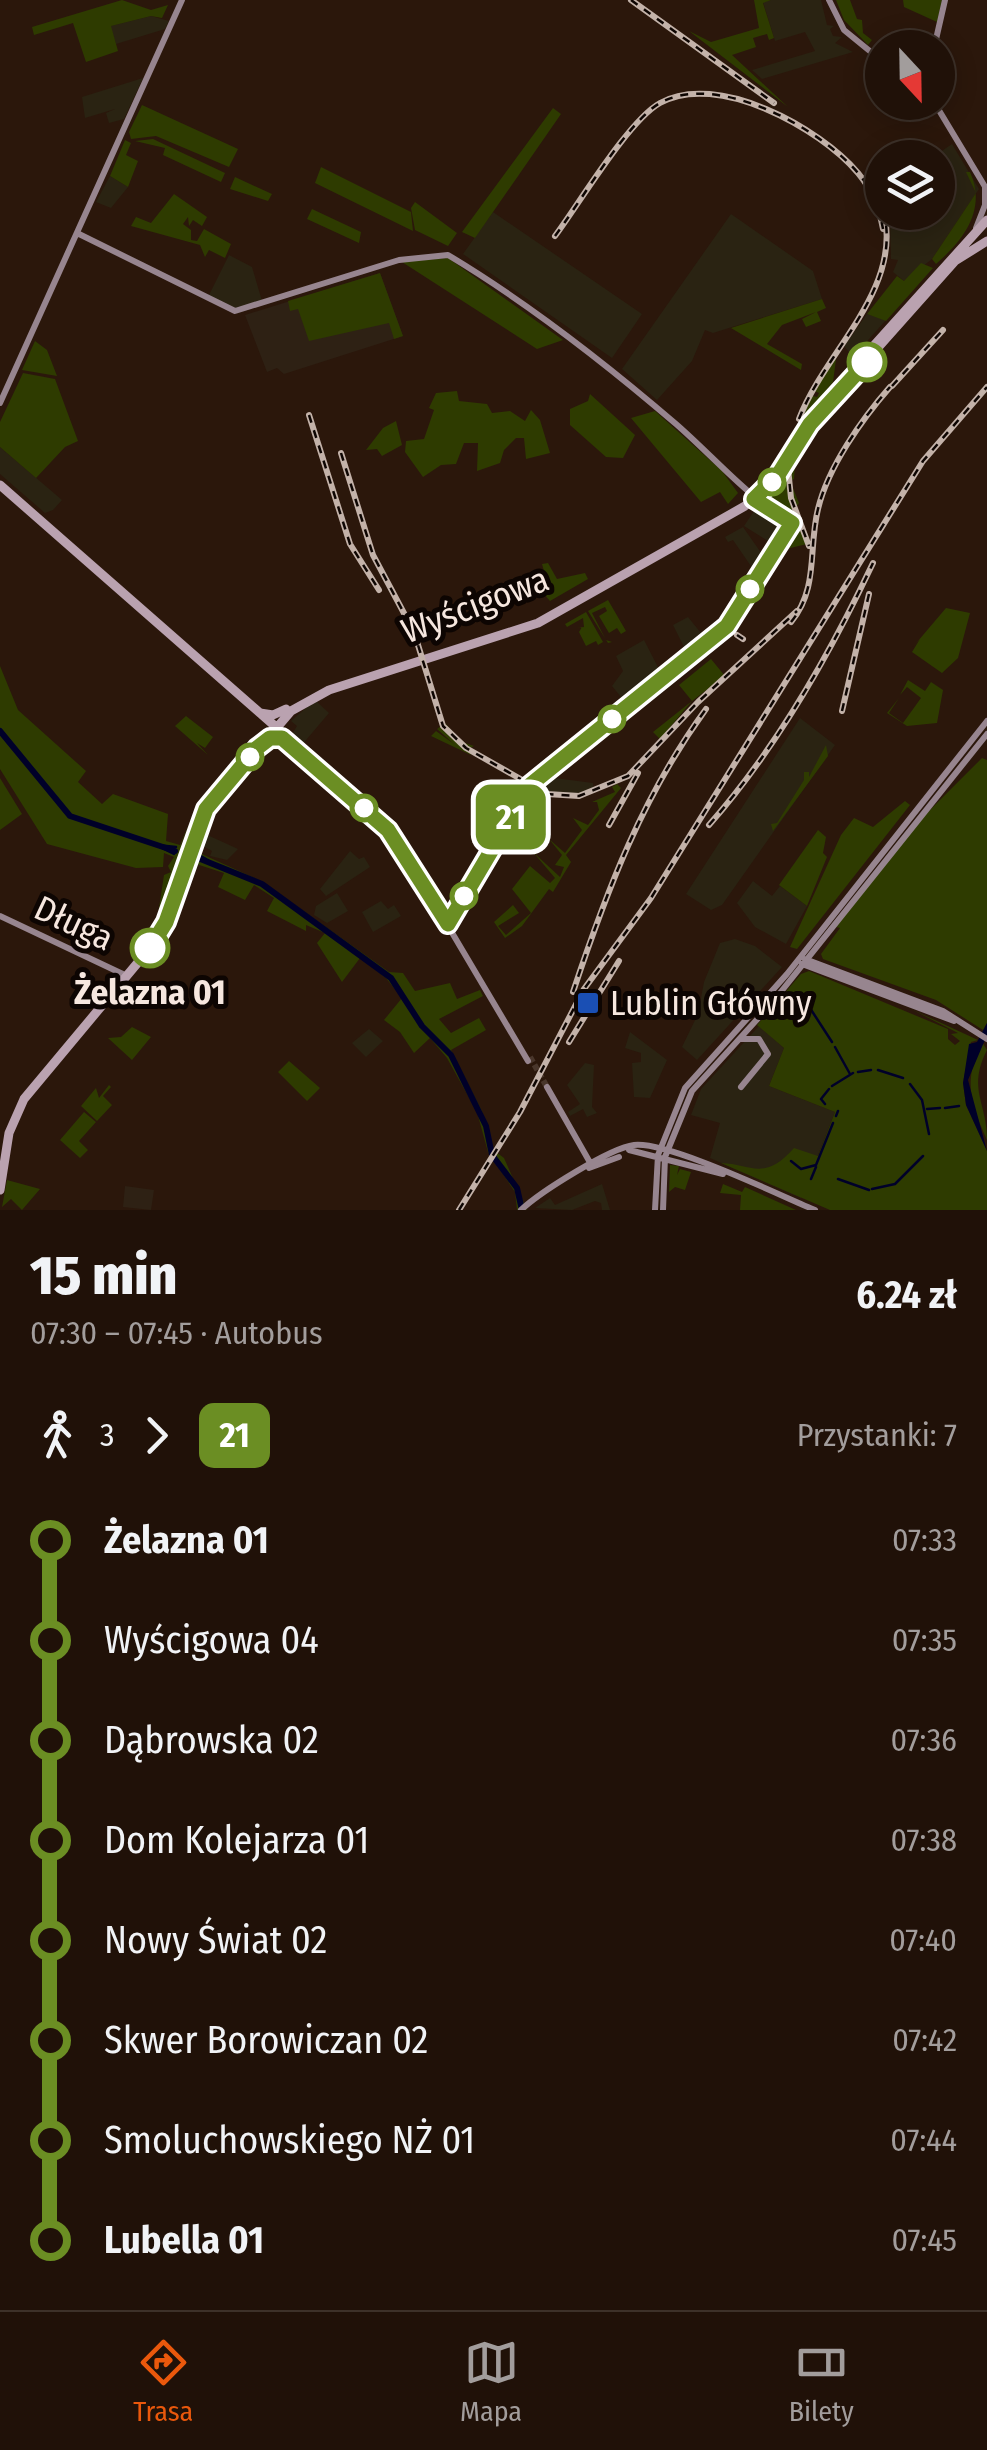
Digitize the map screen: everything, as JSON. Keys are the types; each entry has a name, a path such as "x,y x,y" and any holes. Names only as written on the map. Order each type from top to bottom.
{"main road":[{"path":"751,498 779,466 838,381 987,220"},
{"path":"751,498 778,475 810,424 959,257 987,241"},
{"path":"0,482 274,725"},
{"name":"Wyścigowa","path":"274,725 304,701 330,690 538,622 751,498"},
{"path":"186,847 208,805 274,725"},
{"path":"0,1158 16,1103 162,932 202,804 274,725"},
{"path":"0,1190 9,1133 20,1106 124,975"}],"street":[{"path":"0,403 182,0"},
{"path":"829,0 847,34 865,48"},
{"path":"938,30 944,0"},
{"path":"945,120 986,185 985,206 975,231"},
{"path":"75,238 87,239 235,312 394,262 446,254 624,380 732,472 751,498 791,524 722,630 530,785 448,924"},
{"path":"714,1061 746,1038 801,960 987,720"},
{"path":"274,725 398,842 528,1057"},
{"path":"659,1210 662,1153 694,1082 815,949 987,734"},
{"name":"Długa","path":"0,916 124,975"},
{"path":"815,949 820,962 838,971"},
{"path":"801,960 943,1010 987,1039"},
{"path":"801,960 968,1027"},
{"path":"741,1087 767,1057 764,1042 746,1038"},
{"path":"547,1090 594,1165"},
{"path":"570,1126 594,1165"},
{"path":"575,1172 583,1160 580,1146"},
{"path":"524,1208 575,1172 631,1150 662,1153 815,1210"}],"shaded area":[{"path":"821,0 827,25 834,26 830,29 833,36 842,37 835,43 853,52 762,79 752,70 815,51 805,32 775,41 763,2"},
{"path":"151,16 169,21 165,29 116,44 110,26"},
{"path":"143,78 124,119 109,123 106,113 115,109 85,118 82,97"},
{"path":"955,149 979,189 955,225"},
{"path":"110,176 128,187 111,208 96,202"},
{"path":"493,212 642,314 612,358 463,254"},
{"path":"731,214 813,271 822,299 713,333 705,330 692,361 657,400 622,369"},
{"path":"890,230 951,230 932,259 904,281 893,272 898,260 891,259"},
{"path":"229,255 252,267 262,301 238,309 208,297"},
{"path":"380,273 403,336 284,374 277,368 267,372 245,315"},
{"path":"867,314 886,320 853,357 844,346"},
{"path":"0,447 62,500 53,510 45,513 0,474"},
{"path":"754,511 780,525 773,544 744,526"},
{"path":"743,527 764,557 755,572 733,540 728,542 725,537"},
{"path":"688,617 705,638 687,653 673,625"},
{"path":"644,640 661,673 625,702 612,686 623,671 616,656"},
{"path":"315,700 329,713 301,746 291,736 297,726 291,721"},
{"path":"800,718 835,745 722,905 711,910 686,894"},
{"path":"547,777 593,783 594,792 559,797 534,787"},
{"path":"203,833 238,849 227,860 210,856 212,851 199,844"},
{"path":"350,851 359,859 364,857 370,867 326,896 320,889"},
{"path":"753,881 772,896 780,886 807,906 786,944 755,927 737,903"},
{"path":"337,893 348,911 327,923 314,915 316,906"},
{"path":"381,901 388,909 394,905 401,916 373,932 362,912"},
{"path":"735,939 755,946 782,967 697,1060 682,1047 698,1014 704,982 720,943"},
{"path":"759,1026 784,1048 769,1086 835,1112 801,1198 710,1158 720,1123 691,1115 701,1089"},
{"path":"369,1029 383,1041 366,1057 352,1043"},
{"path":"630,1032 667,1060 650,1098 634,1097 632,1063 641,1062 641,1053 625,1048"},
{"path":"585,1063 594,1065 592,1107 597,1113 587,1117 583,1109 570,1116 568,1112 580,1104 567,1085"},
{"path":"602,1184 610,1210 602,1210 601,1203 595,1201 572,1210 535,1208 550,1198 555,1205"},
{"path":"125,1186 154,1190 151,1210 123,1207"}],"green space":[{"path":"122,0 151,10 168,5 162,18 151,16 111,26 118,51 86,62 73,23 34,35 32,27"},
{"path":"754,0 771,0 763,3 774,38 769,40 767,34 753,38 756,47 732,55 788,107 689,31 711,42 759,28"},
{"path":"836,0 850,0 857,19 862,20 865,42 844,20"},
{"path":"903,0 942,0 937,22 904,7"},
{"path":"142,105 238,149 229,167 156,136 131,139 129,132"},
{"path":"553,108 561,114 475,238 462,232"},
{"path":"153,139 225,173 221,182 163,155 165,148 135,141"},
{"path":"125,140 131,143 126,155 138,161 128,187 110,176"},
{"path":"321,167 411,212 413,231 315,183"},
{"path":"235,177 272,194 268,201 230,189"},
{"path":"174,194 207,217 202,226 193,220 189,226 188,217 183,224 191,230 191,240 197,241 204,229 231,244 225,258 209,250 205,257 200,245 131,226 136,217 151,223"},
{"path":"975,194 974,211 964,234 936,264 932,259 955,230"},
{"path":"415,202 457,233 448,246 415,230 411,208"},
{"path":"312,209 361,232 359,243 307,219"},
{"path":"448,258 563,340 537,349 402,262"},
{"path":"921,263 933,268 886,321 867,314 897,276 904,281"},
{"path":"380,273 403,336 394,339 389,323 309,341 298,309 290,311 288,301"},
{"path":"822,299 826,308 817,312 821,321 806,327 802,319 816,312 782,325 767,344 802,364 801,370 731,328"},
{"path":"35,341 47,350 57,376 22,370"},
{"path":"837,352 833,382 803,418 809,395 817,397 819,393 812,390"},
{"path":"23,373 55,379 78,441 65,447 36,478 0,447 0,422"},
{"path":"457,391 459,401 487,404 492,413 510,411 525,421 531,410 540,420 550,453 526,459 524,438 516,438 504,450 500,463 477,471 478,443 464,443 456,464 441,465 423,477 405,452 406,441 424,439 436,393"},
{"path":"590,394 635,435 623,458 606,457 570,425 570,409 588,401"},
{"path":"655,411 722,471 738,493 728,504 720,492 701,502 631,418"},
{"path":"396,421 402,445 382,456 377,449 366,450 383,428"},
{"path":"796,450 794,479 790,481 799,503 795,509 787,468 794,511 789,516 766,502 764,495 777,484"},
{"path":"800,513 798,521 807,544 778,551 774,557"},
{"path":"548,563 557,579 585,573 588,579 550,601 542,592 549,589 542,564"},
{"path":"608,600 626,631 621,634 617,628 609,633 599,616 607,611 605,607 592,613 605,639 588,611"},
{"path":"946,608 970,613 958,658 942,673 912,652 920,639 912,648"},
{"path":"586,612 603,642 586,646 579,632 583,618 567,627 565,624"},
{"path":"711,659 725,676 692,701 679,685"},
{"path":"0,666 18,710 86,771 78,782 102,804 113,794 168,814 166,841 180,845 189,823 181,845 185,847 197,820 193,850 263,882 389,972 403,973 415,991 450,983 457,999 480,990 483,996 439,1019 451,1033 479,1018 486,1030 451,1050 482,1111 492,1149 504,1158 527,1210 517,1210 515,1192 488,1152 477,1112 447,1058 430,1038 414,1053 400,1032 384,1020 402,998 386,978 360,958 342,982 317,943 325,933 306,925 306,931 267,911 274,898 254,885 245,900 218,887 224,873 190,862 175,912 158,943 186,860 178,859 160,917 149,938 157,921 164,875 171,872 168,866 174,857 164,853 163,867 136,868 47,844 0,769"},
{"path":"908,680 925,691 931,682 943,690 937,723 907,726 887,713 899,698 889,713 903,723 921,698 907,687 900,695"},
{"path":"692,701 660,739 653,732"},
{"path":"186,716 213,737 205,748 197,743 208,755 175,726"},
{"path":"445,723 462,742 474,746 468,749 471,755 431,736 436,731 454,744 437,729"},
{"path":"826,745 828,756 773,831 771,824 777,823 804,780 804,772 809,772 809,777"},
{"path":"982,758 987,760 987,1023 983,1030 936,1000 823,959 821,954 840,928 836,927 923,817"},
{"path":"0,778 22,814 0,830"},
{"path":"617,784 621,788 566,855 571,862 553,892 549,889 522,926 505,938 494,922 513,905 519,913 498,926 506,935 531,913 512,889 530,866 550,883 555,878 533,852 560,877 564,867 555,865 562,855 549,839 565,853 582,830 573,818 588,825 599,810 597,802 592,802 615,792 612,787"},
{"path":"905,801 910,805 797,949 790,947 841,835 854,818 873,827"},
{"path":"818,830 826,837 823,853 827,857 807,906 779,885"},
{"path":"809,971 948,1029 948,1039 955,1045 960,1041 951,1034 958,1033 911,1009 978,1040 971,1042 963,1083 966,1105 987,1151 987,1210 830,1210 721,1163 766,1168 794,1148 818,1156 835,1112 769,1086 784,1048 757,1025 801,974"},
{"path":"132,1027 151,1037 132,1060 108,1038 121,1037"},
{"path":"982,1042 987,1050 978,1086 987,1140 971,1091 972,1068"},
{"path":"289,1061 320,1088 307,1101 278,1072"},
{"path":"109,1085 103,1096 112,1105 97,1121 81,1106 96,1088 99,1098"},
{"path":"84,1112 96,1122 79,1141 88,1150 80,1158 60,1140"},
{"path":"670,1165 679,1166 677,1175 680,1169 691,1172 685,1190 675,1187 669,1192"},
{"path":"7,1180 40,1189 22,1210 11,1199 2,1207"},
{"path":"723,1184 742,1192 745,1187 796,1210 740,1210 741,1195 720,1193"}],"water":[{"path":"987,1023 987,1035 968,1080 987,1151 966,1105 963,1083 969,1044 977,1042"}],"waterway":[{"path":"0,731 70,816 175,851"},
{"path":"157,845 176,847"},
{"path":"158,846 174,854"},
{"path":"194,852 206,859"},
{"path":"193,856 262,884 391,978 422,1026 451,1055 486,1126 492,1155 517,1188 522,1210"},
{"path":"191,859 208,860"},
{"path":"808,1005 832,1042"},
{"path":"835,1047 850,1074"},
{"path":"858,1072 871,1070"},
{"path":"878,1070 903,1078"},
{"path":"832,1086 853,1073"},
{"path":"910,1084 922,1100 929,1134"},
{"path":"825,1104 821,1099 829,1089"},
{"path":"945,1108 959,1106"},
{"path":"927,1109 940,1108"},
{"path":"836,1116 838,1111"},
{"path":"791,1161 801,1169 816,1165 833,1123"},
{"path":"872,1189 895,1184 923,1156"},
{"path":"811,1179 816,1167"},
{"path":"838,1179 869,1190"}],"tunnel":[{"path":"530,1057 547,1087"}],"railway":[{"path":"631,0 774,103"},
{"path":"555,236 633,127 660,103 683,95 710,94 766,109 819,139 841,156 865,183"},
{"path":"799,419 810,394 871,297 881,272 885,230"},
{"path":"892,386 943,330"},
{"path":"791,622 806,596 823,493 838,460 890,387"},
{"path":"459,1210 520,1112 584,989 651,898 923,461 987,387"},
{"path":"309,415 350,544 379,590"},
{"path":"341,453 373,555 414,632 443,726 466,748 547,794 579,796 628,776 698,702 797,611"},
{"path":"788,468 791,498 809,546"},
{"path":"709,825 757,765 800,700 873,563"},
{"path":"842,711 869,594"},
{"path":"737,635 743,639"},
{"path":"573,992 628,845 663,776 706,709"},
{"path":"609,825 638,773"},
{"path":"569,1042 619,961"}],"bus line":[{"name":"21","path":"150,948 166,922 202,816 257,748 274,738 282,738 383,825 398,842 448,924 530,785 727,626 792,523 754,499 778,475 810,424 867,362"}],"place":[{"name":"Żelazna 01","path":"150,948"},
{"name":"Lublin Główny","path":"588,1003"}]}
